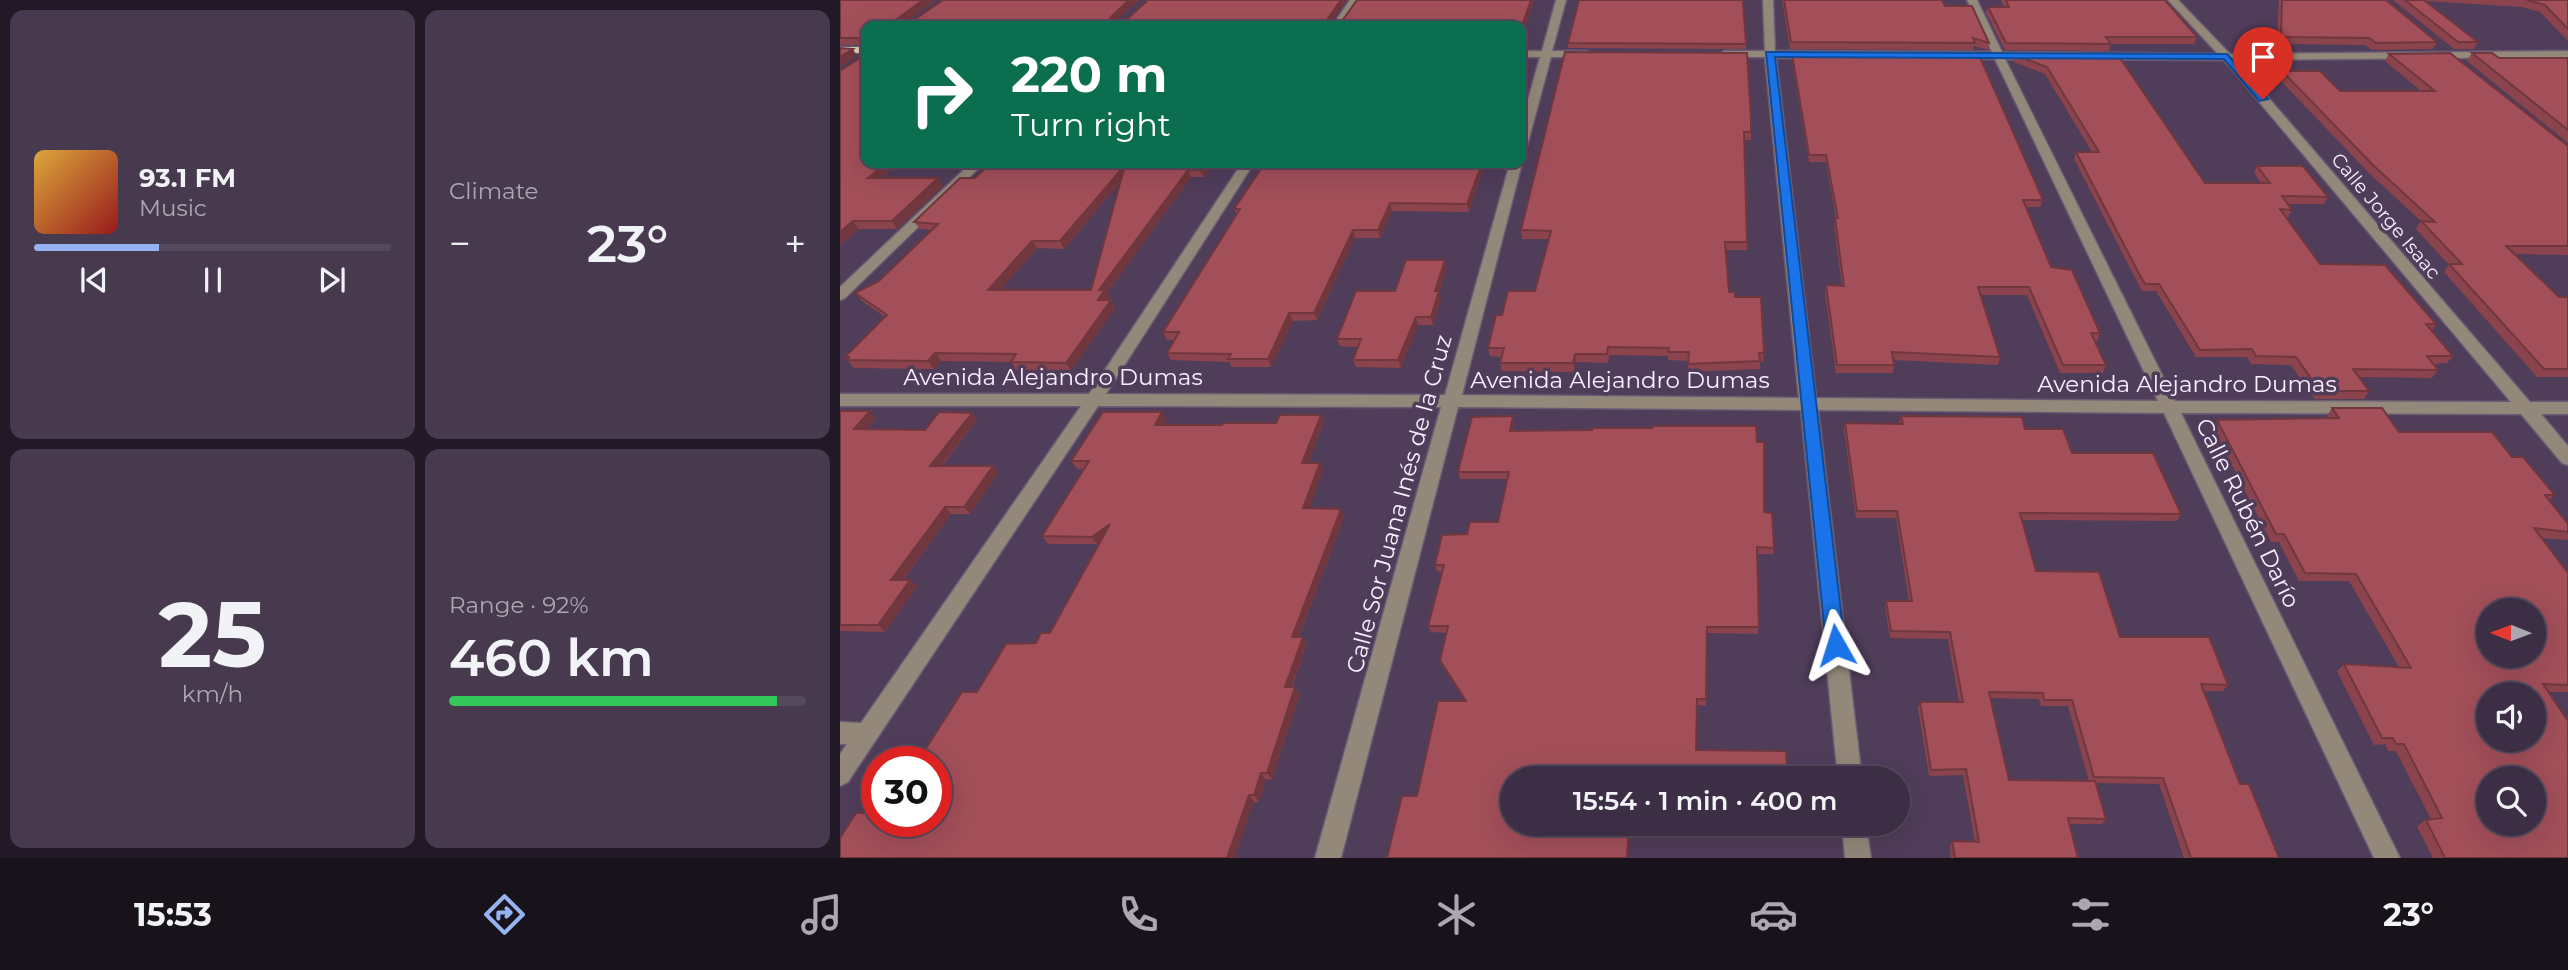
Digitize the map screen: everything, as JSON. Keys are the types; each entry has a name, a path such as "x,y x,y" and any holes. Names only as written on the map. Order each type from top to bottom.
{"main road":[{"path":"840,50 861,50"}],"street":[{"path":"1340,21 1355,0"},
{"path":"1526,127 1561,0"},
{"path":"1768,0 1770,54 1849,766"},
{"name":"Calle Rubén Darío","path":"1972,0 2387,858"},
{"name":"Calle Jorge Isaac","path":"2173,0 2227,57 2568,458"},
{"path":"2430,40 2460,65"},
{"path":"1526,54 1599,54"},
{"path":"1707,54 2227,57 2568,54"},
{"path":"840,295 973,168"},
{"path":"840,774 1094,398 1245,168"},
{"name":"Calle Sor Juana Inés de la Cruz","path":"1328,858 1515,168"},
{"name":"Avenida Alejandro Dumas","path":"840,400 1094,398 2170,408 2568,408"},
{"path":"840,733 867,734"},
{"path":"1855,836 1858,858"}],"building":[{"path":"840,0 923,0 897,19 899,21 861,21 861,38 840,38"},
{"path":"943,0 1129,0 1110,21 912,21"},
{"path":"1148,0 1341,0 1328,21 1125,21"},
{"path":"1357,0 1531,0 1524,21 1342,21"},
{"path":"1579,0 1743,0 1746,44 1568,43"},
{"path":"1784,0 1942,0 1945,6 1972,6 1989,43 1973,38 1975,43 1791,42"},
{"path":"2006,0 2165,0 2197,37 2106,37 2111,44 2006,43 1988,7 2009,7"},
{"path":"2282,0 2386,0 2437,42 2376,43 2369,38 2281,37"},
{"path":"2405,0 2424,0 2478,42 2458,42"},
{"path":"2527,0 2568,0 2568,29 2545,5"},
{"path":"840,48 853,49 840,57"},
{"path":"1565,52 1747,53 1751,132 1744,132 1747,242 1725,242 1729,292 1735,292 1735,297 1761,297 1764,353 1759,353 1760,361 1688,364 1689,352 1668,352 1669,348 1608,347 1607,354 1575,354 1573,363 1500,363 1504,348 1488,348 1496,315 1502,315 1508,291 1535,291 1551,231 1521,230"},
{"path":"2450,53 2568,146 2568,246 2506,246 2559,297 2568,297 2568,369 2544,369 2449,264 2462,264 2421,221 2435,222 2374,166 2282,71 2320,71 2340,91 2435,91 2389,54"},
{"path":"2472,53 2492,53 2499,58 2568,58 2568,130"},
{"path":"1792,54 1979,55 2043,200 2023,200 2051,267 2072,270 2100,333 2091,333 2106,365 2063,365 2029,287 1978,287 2000,357 1892,352 1894,365 1837,365 1826,285 1844,286 1835,218 1838,218 1826,155 1809,155"},
{"path":"2015,55 2118,55 2205,183 2270,183 2257,166 2303,166 2328,197 2282,196 2292,210 2280,209 2320,264 2385,265 2436,324 2426,324 2453,356 2427,356 2438,370 2353,369 2369,391 2320,391 2296,357 2256,356 2252,349 2200,350 2159,284 2145,284 2137,270 2076,152 2099,152 2047,67"},
{"path":"861,57 861,168 880,168 868,178 938,178 892,221 853,221 840,232 840,71"},
{"path":"986,168 1122,168 1060,241 1032,241 988,290 1091,290 1124,168 1201,168 1188,170 1099,290 1105,290 1098,300 1111,300 1066,363 1011,362 1016,354 935,353 928,361 847,360 849,357 845,357 887,315 855,293 879,281 938,224 914,222 960,178 975,178"},
{"path":"1262,168 1480,168 1467,204 1390,203 1378,230 1353,230 1314,313 1289,313 1268,359 1228,359 1231,354 1167,353 1179,332 1163,332 1240,209 1234,209"},
{"path":"1406,260 1445,260 1435,291 1439,291 1431,317 1416,317 1398,360 1353,360 1361,339 1337,339 1356,291 1395,291"},
{"path":"2332,408 2382,408 2399,432 2492,432 2512,457 2523,457 2555,495 2545,495 2568,524 2568,532 2534,528 2568,573 2568,685 2546,684 2546,682 2476,682 2476,752 2546,752 2546,688 2568,721 2568,858 2445,858 2426,820 2442,818 2404,744 2396,744 2393,738 2382,738 2344,664 2411,668 2356,574 2305,573 2284,534 2276,534 2217,420 2339,418"},
{"path":"840,411 870,411 854,429 925,430 939,412 972,413 930,466 993,466 964,507 945,507 891,580 910,580 878,625 840,625"},
{"path":"1103,412 1162,412 1155,425 1276,423 1280,415 1321,415 1302,463 1320,463 1303,508 1341,509 1292,637 1303,637 1285,687 1295,687 1267,773 1261,773 1254,795 1249,795 1227,858 840,858 840,838 856,813 861,813 861,837 952,837 952,746 928,746 962,692 977,692 1006,644 1036,643 1041,633 1050,633 1110,524 1092,537 1042,536 1089,461 1071,461"},
{"path":"1513,416 1510,431 1652,426 1756,426 1757,442 1764,442 1764,512 1772,513 1774,548 1757,547 1759,627 1707,627 1706,699 1697,699 1696,750 1786,751 1787,766 1500,766 1500,836 1628,836 1627,858 1387,858 1402,796 1417,796 1438,701 1466,701 1440,660 1448,626 1428,626 1444,565 1435,565 1442,535 1467,534 1470,522 1498,522 1509,472 1458,472 1472,417"},
{"path":"1901,416 2022,417 2025,429 2063,429 2072,453 2153,453 2181,514 2020,513 2036,571 2099,572 2120,637 2209,637 2228,685 2201,684 2240,784 2249,784 2279,858 2191,858 2163,778 2094,777 2072,700 2044,700 2043,693 1989,692 2009,780 2095,781 2106,819 2068,818 2078,858 1955,858 1952,841 1979,842 1966,769 1931,770 1920,702 1963,702 1950,632 1891,631 1886,601 1912,601 1897,511 1857,511 1845,423 1903,424"}],"route":[{"path":"1836,645 1770,54 2227,57 2263,99"}]}
